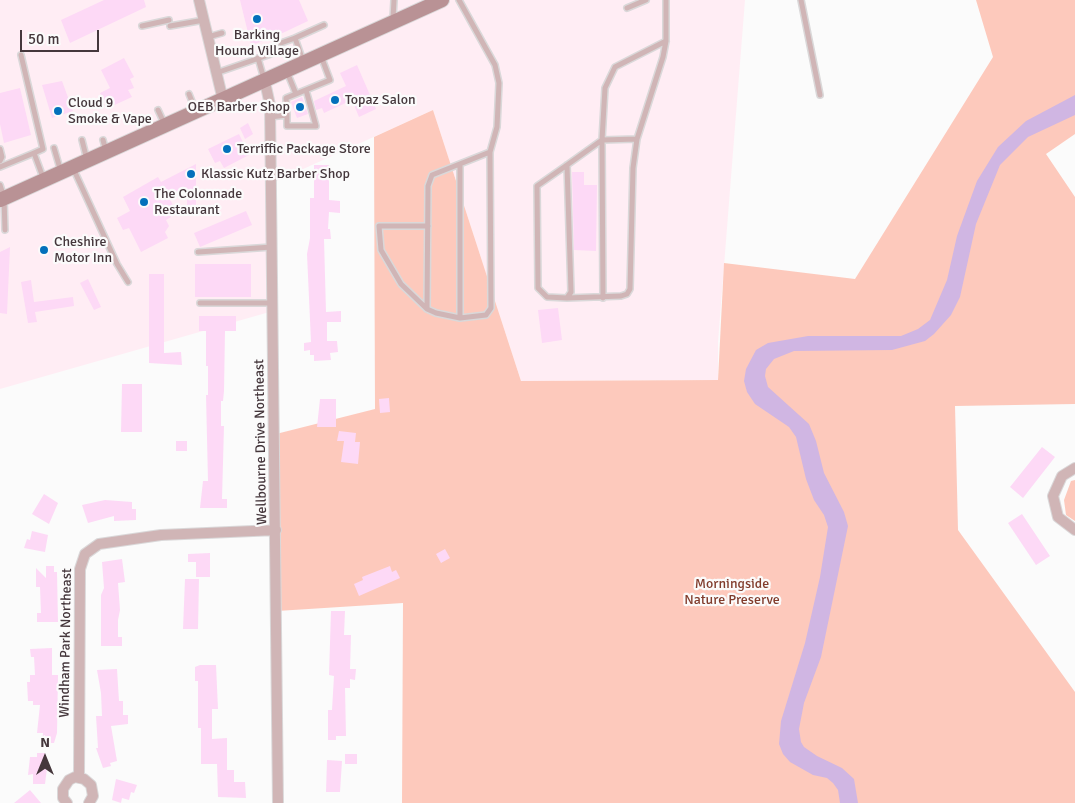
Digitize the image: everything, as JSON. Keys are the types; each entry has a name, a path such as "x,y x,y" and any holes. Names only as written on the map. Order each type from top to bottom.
{"main road":[{"path":"1,194 44,180 88,161 104,146 166,126 442,0"}],"street":[{"path":"199,0 223,100"},
{"name":"Wellbourne Drive Northeast","path":"265,82 269,93 270,117 278,803"},
{"path":"1075,468 1062,476 1053,496 1058,517 1075,530"},
{"name":"Windham Park Northeast","path":"79,778 80,569 85,554 100,544 161,536 276,530"},
{"path":"67,803 63,793 65,784 69,780 79,778 89,782 93,790 93,796 89,803"}],"lane":[{"path":"392,23 394,0"},
{"path":"428,226 379,226 381,250 401,284 427,308 436,313 460,318 486,315 491,308 490,152 497,127 499,83 495,65 459,0"},
{"path":"627,8 646,0"},
{"path":"637,139 602,140 537,186 538,288 547,297 602,298 627,294 630,289 633,168 637,139 663,57 666,41 666,0"},
{"path":"801,0 820,95"},
{"path":"142,26 169,20"},
{"path":"170,26 204,20"},
{"path":"281,43 324,25"},
{"path":"208,37 222,33"},
{"path":"295,38 304,64"},
{"path":"602,298 602,140 605,88 615,67 666,41"},
{"path":"216,74 271,54"},
{"path":"0,166 44,149 20,55"},
{"path":"306,90 316,126 287,126 286,98 330,80 320,56"},
{"path":"258,58 265,82"},
{"path":"287,71 296,94"},
{"path":"189,94 196,112"},
{"path":"158,110 166,126"},
{"path":"270,117 287,115"},
{"path":"82,140 88,161"},
{"path":"54,148 128,282"},
{"path":"0,149 2,157 0,160"},
{"path":"427,308 428,186 432,175 490,152"},
{"path":"34,153 44,180"},
{"path":"460,164 460,318"},
{"path":"567,165 571,292 567,298"},
{"path":"1,194 5,230"},
{"path":"198,252 272,247"},
{"path":"200,303 273,303"}],"shaded area":[{"path":"0,0 745,0 718,342 718,380 521,381 433,110 268,185 273,311 0,389"},
{"path":"1075,95 1075,115 1028,137 1000,165 976,224 960,297 951,315 934,334 925,341 892,350 794,351 774,359 766,369 765,376 768,387 809,424 816,441 824,473 844,512 848,526 821,657 804,703 799,729 801,742 804,747 817,756 842,768 854,779 858,803 840,803 838,790 833,783 827,778 813,775 790,762 783,754 779,744 781,721 805,643 820,577 828,527 806,479 796,437 789,427 755,404 747,392 744,381 746,369 756,350 768,343 808,336 901,336 918,329 930,320 947,280 957,236 977,181 998,147 1026,121"}],"green space":[{"name":"Morningside Nature Preserve","path":"976,0 1075,0 1075,134 1046,154 1075,197 1075,404 955,406 958,530 1075,692 1075,803 402,803 403,603 277,611 276,434 375,409 374,137 433,110 521,381 718,380 724,263 855,279 993,57"},
{"path":"1075,480 1075,521 1066,515 1064,500 1071,481"}],"building":[{"path":"104,0 144,0 146,7 70,43 61,20"},
{"path":"240,0 299,0 308,21 272,38 251,45"},
{"path":"124,58 134,77 130,79 134,88 128,90 132,97 108,108 100,93 110,88 101,70"},
{"path":"357,65 376,109 359,117 352,100 324,113 322,108 316,110 314,101 346,86 340,73"},
{"path":"62,81 73,111 52,118 42,85"},
{"path":"20,88 31,135 4,143 0,124 0,93"},
{"name":"OEB Barber Shop","path":"302,97 308,114 297,118 291,102"},
{"path":"248,123 253,134 245,139 240,128"},
{"path":"239,134 249,155 224,168 220,161 215,163 208,149"},
{"path":"196,164 196,209 187,210 187,191 166,192 174,207 168,210 171,217 166,220 169,226 165,232 168,238 141,252 129,228 123,230 117,218 130,211 123,197 158,177 161,182"},
{"path":"314,165 329,165 329,200 340,201 340,213 329,212 328,229 330,229 331,239 324,239 326,312 341,311 341,322 327,322 327,341 337,341 338,352 330,353 331,360 314,361 314,355 310,355 310,350 304,351 304,343 311,342 307,254 310,238 310,198 314,198"},
{"path":"572,172 584,172 584,185 597,185 596,251 574,250"},
{"path":"246,211 252,225 200,247 194,233"},
{"path":"10,247 7,314 0,313 0,252"},
{"path":"195,264 251,264 251,297 195,297"},
{"path":"149,274 164,274 164,353 181,352 182,365 149,363"},
{"path":"88,279 101,307 94,310 80,283"},
{"path":"31,280 34,302 73,297 74,306 35,312 37,322 28,323 21,282"},
{"path":"558,308 562,340 542,343 538,310"},
{"path":"199,316 236,316 236,331 225,331 224,391 223,401 221,401 221,426 224,426 222,499 227,499 227,508 200,508 203,481 208,481 206,395 208,395 208,366 206,366 206,331 199,331"},
{"path":"122,384 142,384 142,432 121,432"},
{"path":"389,398 390,412 380,413 379,399"},
{"path":"320,399 336,399 336,427 317,427"},
{"path":"339,431 356,433 355,442 360,442 358,464 341,462 344,441 337,441"},
{"path":"176,441 187,441 187,451 176,451"},
{"path":"1042,447 1055,457 1023,498 1010,487"},
{"path":"44,494 58,503 49,524 32,514"},
{"path":"105,500 132,502 132,509 136,509 136,520 114,521 114,516 88,523 82,505"},
{"path":"1022,514 1050,556 1036,565 1008,523"},
{"path":"32,531 48,535 45,552 24,548 27,539 30,540"},
{"path":"445,549 450,558 441,563 436,554"},
{"path":"210,553 210,577 196,577 196,562 188,562 188,554"},
{"path":"122,559 125,582 118,583 120,610 118,637 122,637 122,646 101,646 101,595 104,588 102,562"},
{"path":"46,566 54,566 54,572 57,572 58,622 37,622 37,613 41,613 40,587 36,587 36,568 46,578"},
{"path":"390,566 392,572 396,570 400,578 359,596 354,584 363,580 362,577"},
{"path":"185,579 199,579 198,629 183,629"},
{"path":"331,611 345,611 344,635 351,635 350,669 356,669 355,680 350,679 350,688 345,688 346,736 336,736 336,740 328,740 328,710 332,710 334,676 329,675"},
{"path":"52,648 52,675 58,675 57,733 54,743 42,743 43,733 37,733 40,705 33,705 33,701 28,701 27,682 30,682 30,675 35,675 34,657 31,657 30,649"},
{"path":"200,665 216,665 218,709 212,709 212,739 227,738 227,770 234,770 234,782 245,782 246,798 218,797 217,764 201,764 201,728 198,728 198,681 195,681 195,667"},
{"path":"117,669 119,701 123,701 123,715 128,715 128,724 111,726 117,761 110,763 111,766 103,768 96,748 98,748 96,716 102,716 97,670"},
{"path":"37,753 45,753 46,760 48,760 45,784 33,784 33,774 28,775 30,757 37,757"},
{"path":"345,754 357,754 357,764 345,764"},
{"path":"327,760 342,761 340,792 326,792"},
{"path":"116,779 137,785 134,793 131,792 129,800 122,798 121,803 112,800"},
{"path":"30,790 41,803 14,803"}],"place":[{"name":"Barking Hound Village","path":"257,19"},
{"name":"Topaz Salon","path":"335,100"},
{"name":"OEB Barber Shop","path":"300,107"},
{"name":"Cloud 9 Smoke & Vape","path":"58,111"},
{"name":"Terriffic Package Store","path":"227,149"},
{"name":"Klassic Kutz Barber Shop","path":"191,174"},
{"name":"The Colonnade Restaurant","path":"144,202"},
{"name":"Cheshire Motor Inn","path":"44,250"}]}
